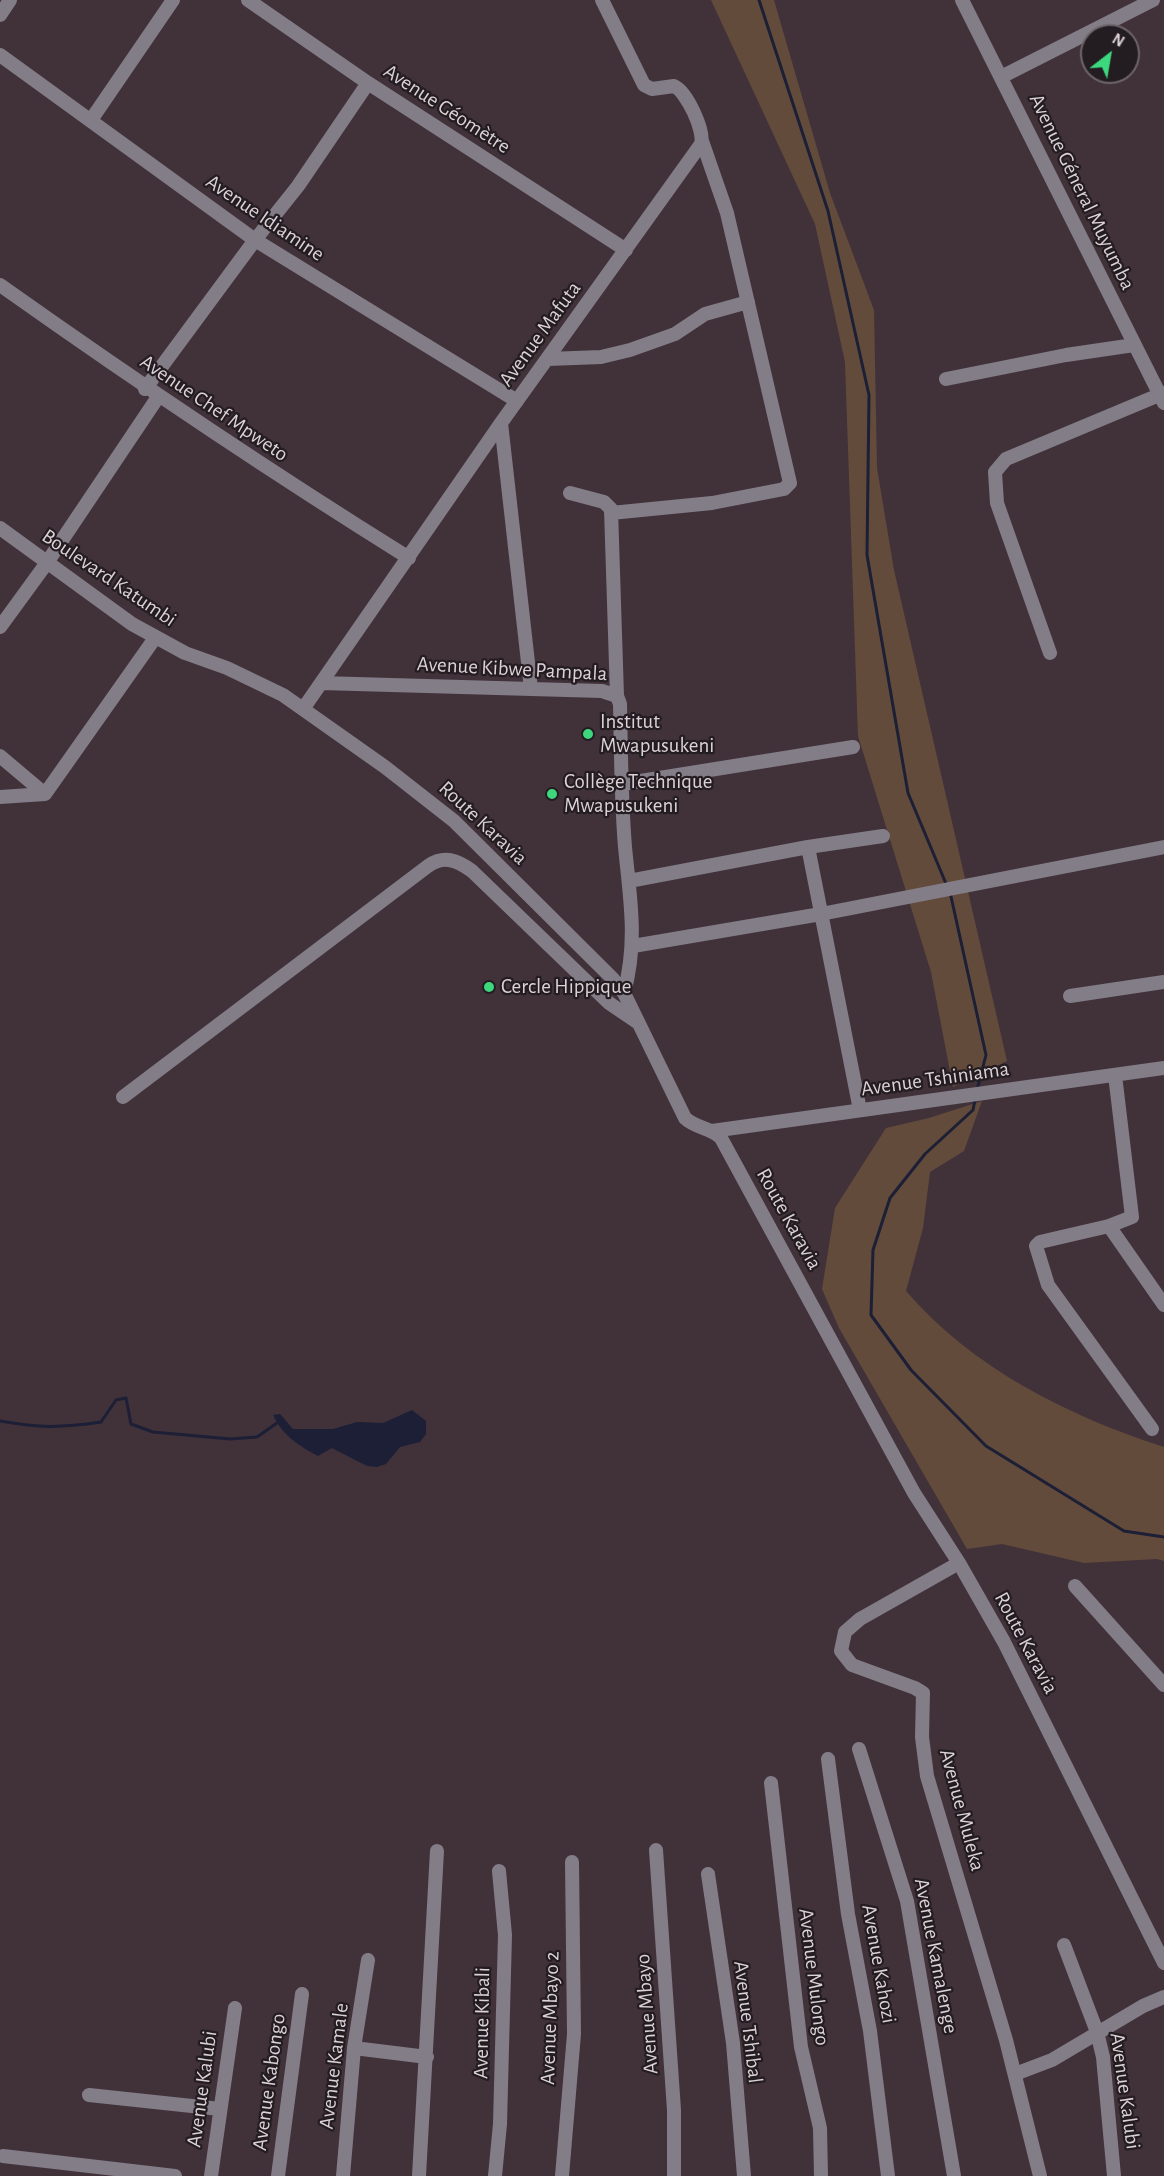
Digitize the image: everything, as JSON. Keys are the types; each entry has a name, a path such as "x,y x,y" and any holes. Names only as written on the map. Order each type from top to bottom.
{"street":[{"path":"0,15 10,0"},
{"path":"92,120 173,0"},
{"name":"Avenue Géomètre","path":"248,0 368,83 626,250"},
{"path":"602,0 644,85 650,89 671,86 681,90 702,134 702,141 727,213 790,472 789,486 784,489 712,503 611,513"},
{"path":"1001,77 1153,0"},
{"name":"Avenue Géneral Muyumba","path":"967,2 1001,77 1134,345 1163,397"},
{"name":"Avenue Idiamine","path":"0,55 255,240 517,402"},
{"path":"145,389 331,141 368,83"},
{"name":"Avenue Mafuta","path":"303,709 501,423 702,141"},
{"name":"Avenue Chef Mpweto","path":"0,285 145,389 279,477 409,558"},
{"path":"548,359 601,357 630,350 675,334 705,314 748,302"},
{"path":"945,379 1066,355 1134,345"},
{"path":"0,627 46,564 158,397"},
{"path":"1050,653 997,503 995,472 1006,459 1163,397"},
{"path":"501,423 531,689"},
{"path":"570,493 604,502 610,506 617,696"},
{"name":"Boulevard Katumbi","path":"0,528 110,610 155,638 197,657"},
{"path":"45,794 155,638"},
{"name":"Route Karavia","path":"197,657 263,684 303,709 385,767 454,821 603,969 624,993 685,1118 696,1127 712,1131 719,1136 905,1478 959,1563 1004,1642 1161,1948 1164,1963"},
{"name":"Avenue Kibwe Pampala","path":"321,683 602,691 617,696 620,704 622,784 633,946 624,993"},
{"path":"622,784 853,747"},
{"path":"0,756 45,794"},
{"path":"0,797 45,794"},
{"path":"629,880 808,847 883,836"},
{"path":"808,847 860,1110"},
{"path":"633,946 821,914 1164,847"},
{"path":"123,1097 428,866 441,860 455,861 472,871 609,1003 638,1022"},
{"path":"1070,996 1164,982"},
{"name":"Avenue Tshiniama","path":"712,1131 1164,1068"},
{"path":"1115,1075 1132,1215 1128,1221 1040,1242 1036,1249 1048,1285 1152,1429"},
{"path":"726,1149 728,1137 734,1128"},
{"path":"1109,1226 1164,1305"},
{"name":"Avenue Muleka","path":"959,1563 860,1619 845,1632 841,1652 852,1665 923,1693 922,1737 927,1776 1015,2074 1040,2176"},
{"path":"1075,1586 1164,1685"},
{"name":"Avenue Kamalenge","path":"859,1749 907,1901 954,2176"},
{"name":"Avenue Kahozi","path":"828,1759 848,1914 870,2031 888,2176"},
{"name":"Avenue Mulongo","path":"771,1783 801,2047 820,2128 821,2176"},
{"name":"Avenue Mbayo","path":"656,1850 674,2110 674,2176"},
{"path":"419,2176 437,1851"},
{"name":"Avenue Mbayo 2","path":"562,2176 574,2034 572,1862"},
{"name":"Avenue Kibali","path":"495,2176 500,2124 505,1935 499,1870"},
{"name":"Avenue Tshibal","path":"708,1874 733,2043 744,2176"},
{"name":"Avenue Kalubi","path":"1064,1945 1097,2032 1103,2057 1114,2176"},
{"name":"Avenue Kamale","path":"343,2176 354,2048 368,1960"},
{"name":"Avenue Kabongo","path":"278,2176 302,1994"},
{"path":"1015,2074 1052,2060 1097,2032 1164,1997"},
{"name":"Avenue Kalubi","path":"211,2176 235,2008"},
{"path":"354,2048 427,2057"},
{"path":"89,2095 220,2109"},
{"path":"3,2156 175,2176"},
{"path":"33,2176 36,2161"}],"shaded area":[{"path":"711,0 774,0 830,193 874,310 877,468 894,570 1007,1061 953,1087 931,972 858,736 845,362 815,224"},
{"path":"982,1101 964,1151 930,1172 923,1228 906,1291 932,1319 961,1344 1024,1386 1092,1420 1164,1447 1164,1561 1157,1559 1084,1563 1002,1544 967,1549 839,1328 822,1289 835,1208 886,1128 929,1118"}],"water":[{"path":"412,1410 426,1421 426,1434 420,1442 400,1447 386,1464 377,1467 367,1466 332,1448 318,1456 281,1429 273,1415 280,1414 293,1429 333,1429 357,1422 383,1423"}],"waterway":[{"path":"759,0 828,211 869,395 867,555 908,793 947,886"},
{"path":"950,892 986,1055 977,1090"},
{"path":"975,1100 973,1110 925,1154 890,1198 873,1250 871,1315 911,1370 986,1446 1124,1531 1164,1537"},
{"path":"0,1421 50,1426 101,1422 116,1400 126,1398 131,1424 153,1432 230,1439 257,1437 277,1423"}],"place":[{"name":"Institut Mwapusukeni","path":"588,734"},
{"name":"Collège Technique Mwapusukeni","path":"552,794"},
{"name":"Cercle Hippique","path":"489,987"}]}
